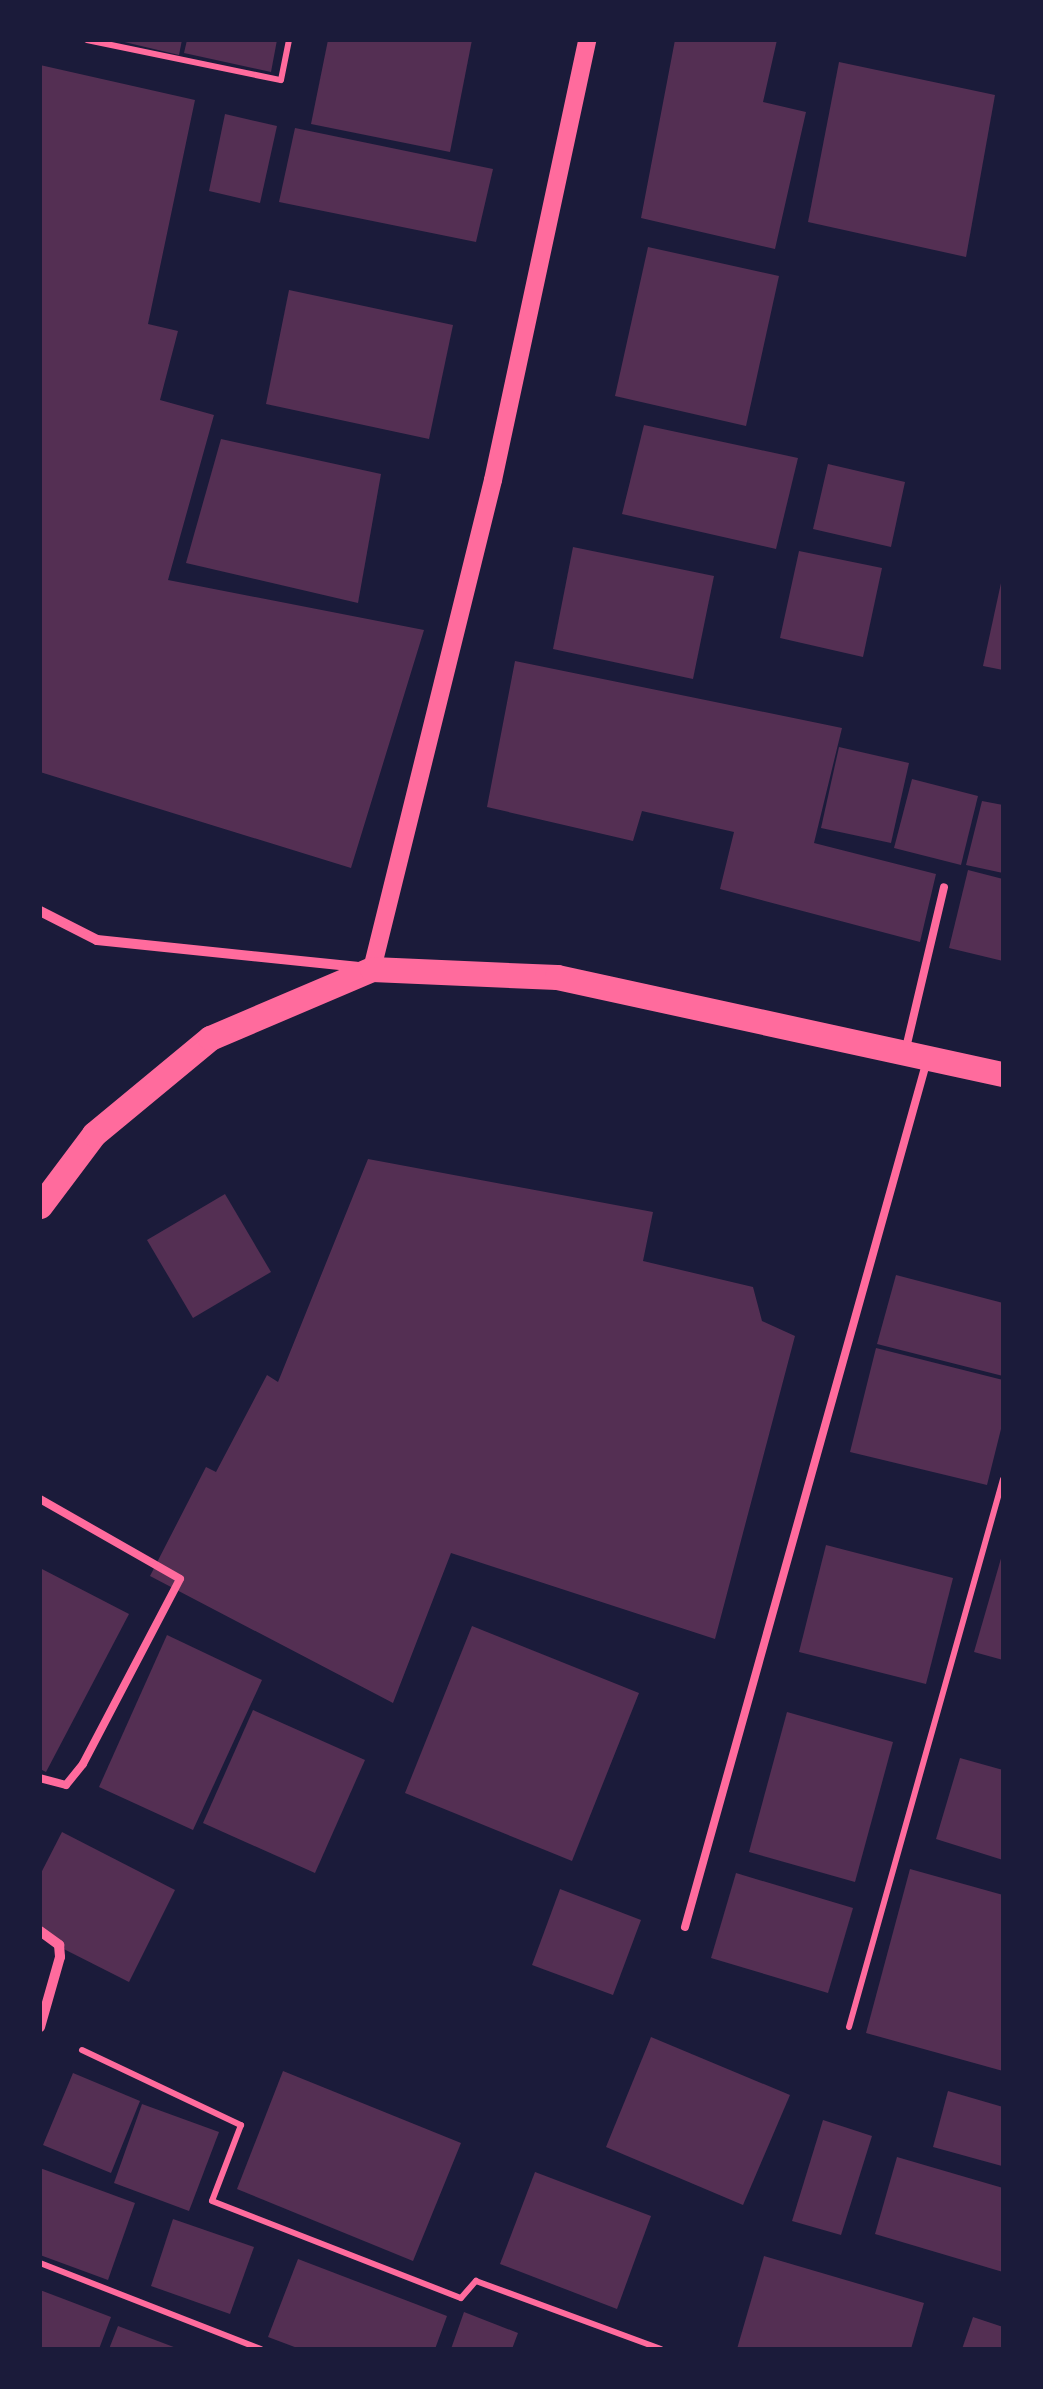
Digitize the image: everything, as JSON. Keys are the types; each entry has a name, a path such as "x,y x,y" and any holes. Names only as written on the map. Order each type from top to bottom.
{"main road":[{"path":"40,1206 94,1134 210,1038 372,969 557,977 1003,1074"}],"street":[{"path":"40,911 97,940 372,969 494,480 586,40"},
{"path":"40,1931 59,1945 60,1956 40,2026"}],"lane":[{"path":"685,1926 917,1054 944,887"},
{"path":"40,1499 180,1579 83,1764 66,1785 40,1778"}],"path":[{"path":"88,40 281,80 289,40"},
{"path":"849,2027 1003,1479"},
{"path":"74,2046 241,2125 212,2200 461,2298 476,2281 661,2349"},
{"path":"40,2263 261,2349"}],"building":[{"path":"116,40 182,40 179,55"},
{"path":"187,40 277,40 271,72 184,53"},
{"path":"328,40 472,40 450,152 311,124"},
{"path":"675,40 777,40 763,102 806,112 775,249 641,218"},
{"path":"839,62 995,95 966,257 808,222"},
{"path":"40,65 195,100 148,324 178,331 160,400 214,415 168,580 424,630 351,868 40,772"},
{"path":"225,114 277,126 260,203 209,191"},
{"path":"295,128 493,169 476,242 279,202"},
{"path":"648,247 779,276 746,426 615,396"},
{"path":"289,290 453,325 429,439 266,404"},
{"path":"644,425 798,458 776,549 622,514"},
{"path":"221,439 381,474 358,603 186,563"},
{"path":"828,464 905,482 891,547 813,529"},
{"path":"573,547 714,576 693,679 553,649"},
{"path":"799,551 882,568 863,657 780,638"},
{"path":"1003,583 1003,670 983,666"},
{"path":"515,661 842,728 814,843 936,874 920,942 720,889 734,832 642,811 633,841 487,807"},
{"path":"839,747 909,763 891,843 821,828"},
{"path":"912,779 978,796 961,865 894,848"},
{"path":"982,801 1003,805 1003,873 966,865"},
{"path":"968,870 1003,879 1003,961 949,948"},
{"path":"368,1159 653,1212 643,1261 753,1287 762,1321 795,1336 715,1639 451,1553 393,1703 150,1576 206,1467 216,1472 267,1375 278,1382"},
{"path":"225,1194 271,1272 193,1318 147,1240"},
{"path":"896,1275 1003,1303 1003,1376 877,1344"},
{"path":"876,1348 1003,1380 1003,1421 987,1485 850,1452"},
{"path":"826,1545 953,1578 926,1684 799,1652"},
{"path":"1003,1555 1003,1660 974,1652"},
{"path":"40,1568 129,1614 46,1772 40,1769"},
{"path":"472,1626 639,1693 572,1861 405,1793"},
{"path":"167,1635 262,1680 193,1830 99,1787"},
{"path":"253,1710 365,1760 315,1873 203,1823"},
{"path":"787,1712 893,1742 855,1882 749,1852"},
{"path":"960,1758 1003,1770 1003,1860 936,1839"},
{"path":"62,1832 175,1890 129,1982 40,1937 40,1875"},
{"path":"910,1869 1003,1895 1003,2071 866,2033"},
{"path":"736,1873 853,1908 828,1993 711,1958"},
{"path":"560,1889 641,1920 613,1995 532,1965"},
{"path":"651,2037 790,2095 743,2205 606,2147"},
{"path":"283,2071 461,2143 413,2261 237,2189"},
{"path":"73,2073 140,2101 111,2173 43,2145"},
{"path":"948,2091 1003,2107 1002,2166 933,2147"},
{"path":"142,2104 219,2132 189,2211 114,2183"},
{"path":"823,2120 872,2136 841,2235 792,2221"},
{"path":"897,2157 1003,2188 1003,2272 875,2234"},
{"path":"40,2168 135,2203 108,2280 40,2255"},
{"path":"535,2172 651,2216 617,2309 500,2264"},
{"path":"173,2219 254,2247 230,2314 151,2286"},
{"path":"764,2256 924,2303 911,2349 737,2349"},
{"path":"298,2259 447,2316 435,2349 300,2349 268,2337"},
{"path":"40,2290 111,2317 99,2349 40,2349"},
{"path":"464,2312 518,2333 512,2349 451,2349"},
{"path":"973,2317 1003,2327 1003,2349 962,2349"},
{"path":"118,2326 179,2349 109,2349"}]}
